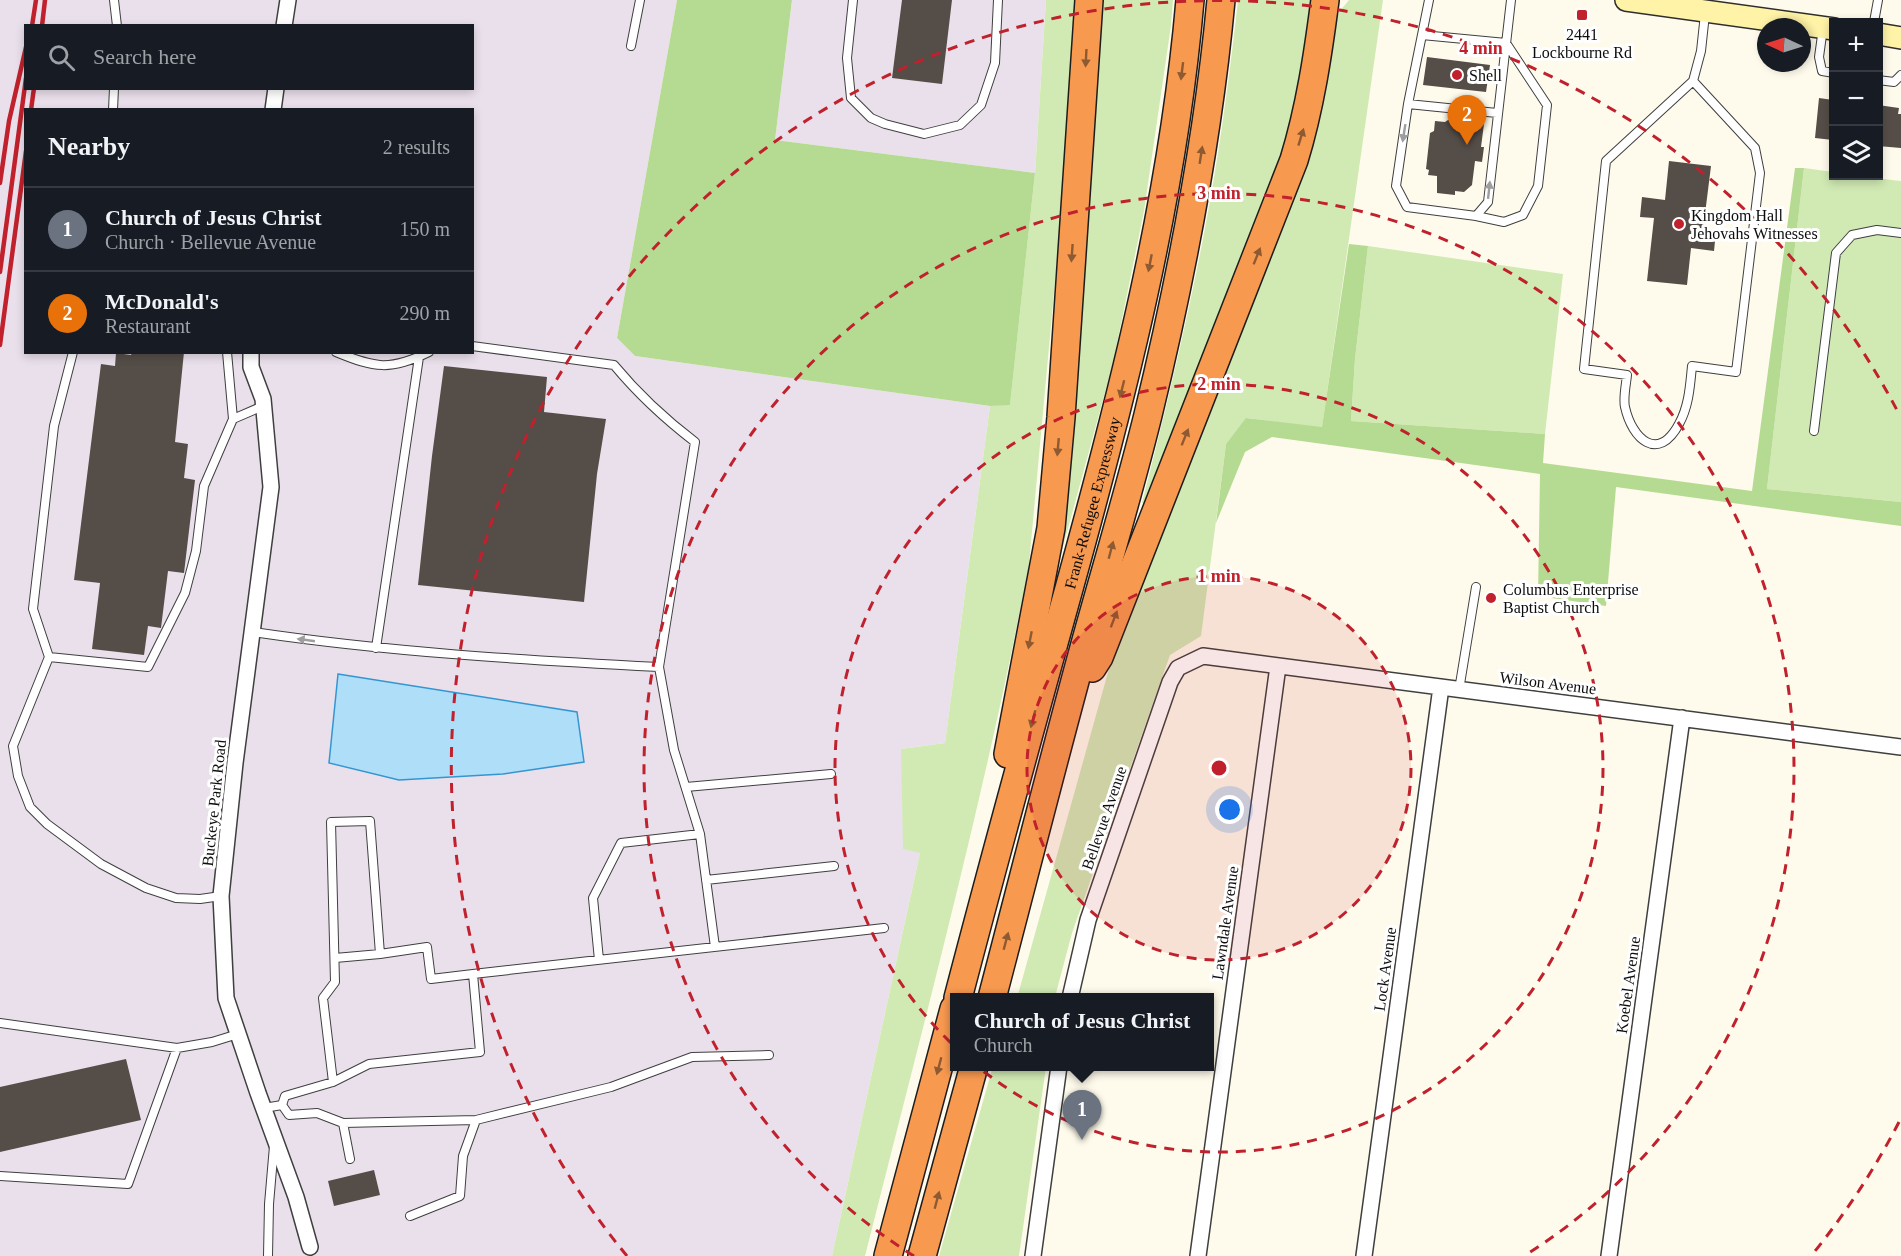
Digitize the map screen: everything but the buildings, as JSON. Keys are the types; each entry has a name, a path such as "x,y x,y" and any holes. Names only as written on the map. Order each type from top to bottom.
{"highway":[{"path":"1002,833 1005,769 1051,528 1062,405 1089,0"},
{"path":"1068,708 1099,657 1294,160 1305,125 1325,0"},
{"name":"Frank-Refugee Expressway","path":"959,993 1093,502 1136,332 1171,147 1190,6"},
{"name":"Frank-Refugee Expressway","path":"993,993 1147,418 1166,336 1191,218 1221,8"},
{"path":"888,1256 950,1024"},
{"path":"922,1256 973,1071"}],"main road":[{"path":"1626,0 1828,28"},
{"path":"1883,35 1901,38"}],"street":[{"path":"284,24 288,0"},
{"path":"273,108 276,90"},
{"name":"Buckeye Park Road","path":"251,354 251,367 263,406 271,487 221,896 226,998 296,1197 310,1247"},
{"name":"Wilson Avenue","path":"1191,660 1203,656 1901,747"},
{"name":"Bellevue Avenue","path":"1071,993 1088,920 1170,682 1178,668 1191,660"},
{"name":"Lawndale Avenue","path":"1198,1256 1278,666"},
{"name":"Lock Avenue","path":"1364,1256 1441,687"},
{"name":"Koebel Avenue","path":"1609,1256 1682,718"},
{"path":"1033,1256 1058,1071"}],"lane":[{"path":"114,0 117,24"},
{"path":"631,46 640,0"},
{"path":"853,0 847,58 851,98 871,118 924,134 960,125 981,105 995,63 998,0"},
{"path":"1429,0 1408,104 1396,186 1407,207 1504,222 1523,215 1538,186 1547,105 1506,43"},
{"path":"1476,216 1488,202 1511,0"},
{"path":"1875,18 1878,0"},
{"path":"1693,81 1755,148 1760,173 1736,372 1692,366 1687,405 1678,426 1667,441 1653,445 1643,441 1634,431 1624,405 1627,375 1584,369 1606,161 1693,81 1701,51 1706,12"},
{"path":"1828,28 1819,57 1822,71 1829,72"},
{"path":"1422,35 1506,43"},
{"path":"1883,81 1894,82 1901,75"},
{"path":"113,108 114,90"},
{"path":"1408,104 1497,113"},
{"path":"1814,431 1836,253 1852,235 1877,230 1901,233"},
{"path":"474,346 614,365 662,415 695,442 659,667 674,750 700,834 715,947"},
{"path":"72,354 54,426 33,609 49,657 13,746 18,776 30,807 47,824 101,864 146,888 176,898 200,899 221,896"},
{"path":"49,657 148,667 185,593 196,551 204,486 233,419 227,354"},
{"path":"341,354 367,365 405,364 425,354"},
{"path":"376,648 419,357"},
{"path":"233,419 263,406"},
{"path":"1459,690 1476,587"},
{"path":"253,632 450,655 659,667"},
{"path":"686,787 831,774"},
{"path":"333,1082 322,998 335,982 331,822 370,821 380,954"},
{"path":"599,960 593,898 621,843 700,834"},
{"path":"706,880 834,866"},
{"path":"335,958 428,947 431,979 884,928"},
{"path":"282,1105 285,1096 333,1082 369,1064 480,1052 473,974"},
{"path":"0,1023 177,1048 212,1042 238,1034"},
{"path":"0,1176 128,1184 177,1048"},
{"path":"282,1105 289,1115 317,1113 343,1123 477,1120 611,1087 692,1057 770,1055"},
{"path":"264,1108 282,1105"},
{"path":"410,1216 460,1196 463,1156 477,1120"},
{"path":"343,1123 350,1159"},
{"path":"268,1256 274,1139"}],"shaded area":[{"path":"0,0 677,0 617,338 635,356 990,406 945,743 901,749 920,853 832,1256 0,1256"},
{"path":"792,0 1046,0 1035,173 775,140"}],"green space":[{"path":"677,0 792,0 775,140 1035,173 1010,405 990,406 635,356 617,338"},
{"path":"1046,0 1081,0 1029,564 973,824 865,1256 832,1256 920,853 903,849 901,749 945,743 990,406 1010,404 1035,173"},
{"path":"1099,0 1173,0 1144,211 1113,363 1051,591"},
{"path":"1238,0 1313,0 1307,57 1288,142 1148,505 1142,503 1181,342 1208,214 1223,122"},
{"path":"1349,0 1383,0 1322,428 1247,418 1226,444 1201,636 1170,655 1072,933 1056,993 1018,993 1119,633 1339,12"},
{"path":"1795,168 1804,168 1767,489 1901,502 1901,526 1616,487 1606,606 1538,596 1540,474 1272,437 1245,452 1216,523 1226,444 1246,418 1322,427 1349,244 1368,246 1355,359 1351,421 1545,434 1543,463 1752,491"},
{"path":"1804,168 1829,171 1829,180 1901,181 1901,502 1767,489"},
{"path":"1368,246 1563,274 1545,434 1351,421 1355,359"},
{"path":"992,1071 1045,1071 1019,1256 939,1256"}],"water":[{"path":"338,674 577,712 584,762 503,774 399,780 329,763"}],"railway":[{"path":"32,24 36,0"},
{"path":"42,24 45,0"},
{"path":"0,183 9,121 24,56"},
{"path":"0,272 24,90"},
{"path":"31,108 34,90"},
{"path":"0,345 24,166"}],"place":[{"name":"2441 Lockbourne Rd","path":"1582,15"},
{"name":"Shell","path":"1457,75"},
{"name":"McDonald's","path":"1467,145"},
{"name":"Kingdom Hall Jehovahs Witnesses","path":"1679,224"},
{"name":"Columbus Enterprise Baptist Church","path":"1491,598"},
{"name":"Church of Jesus Christ","path":"1082,1140"}]}
